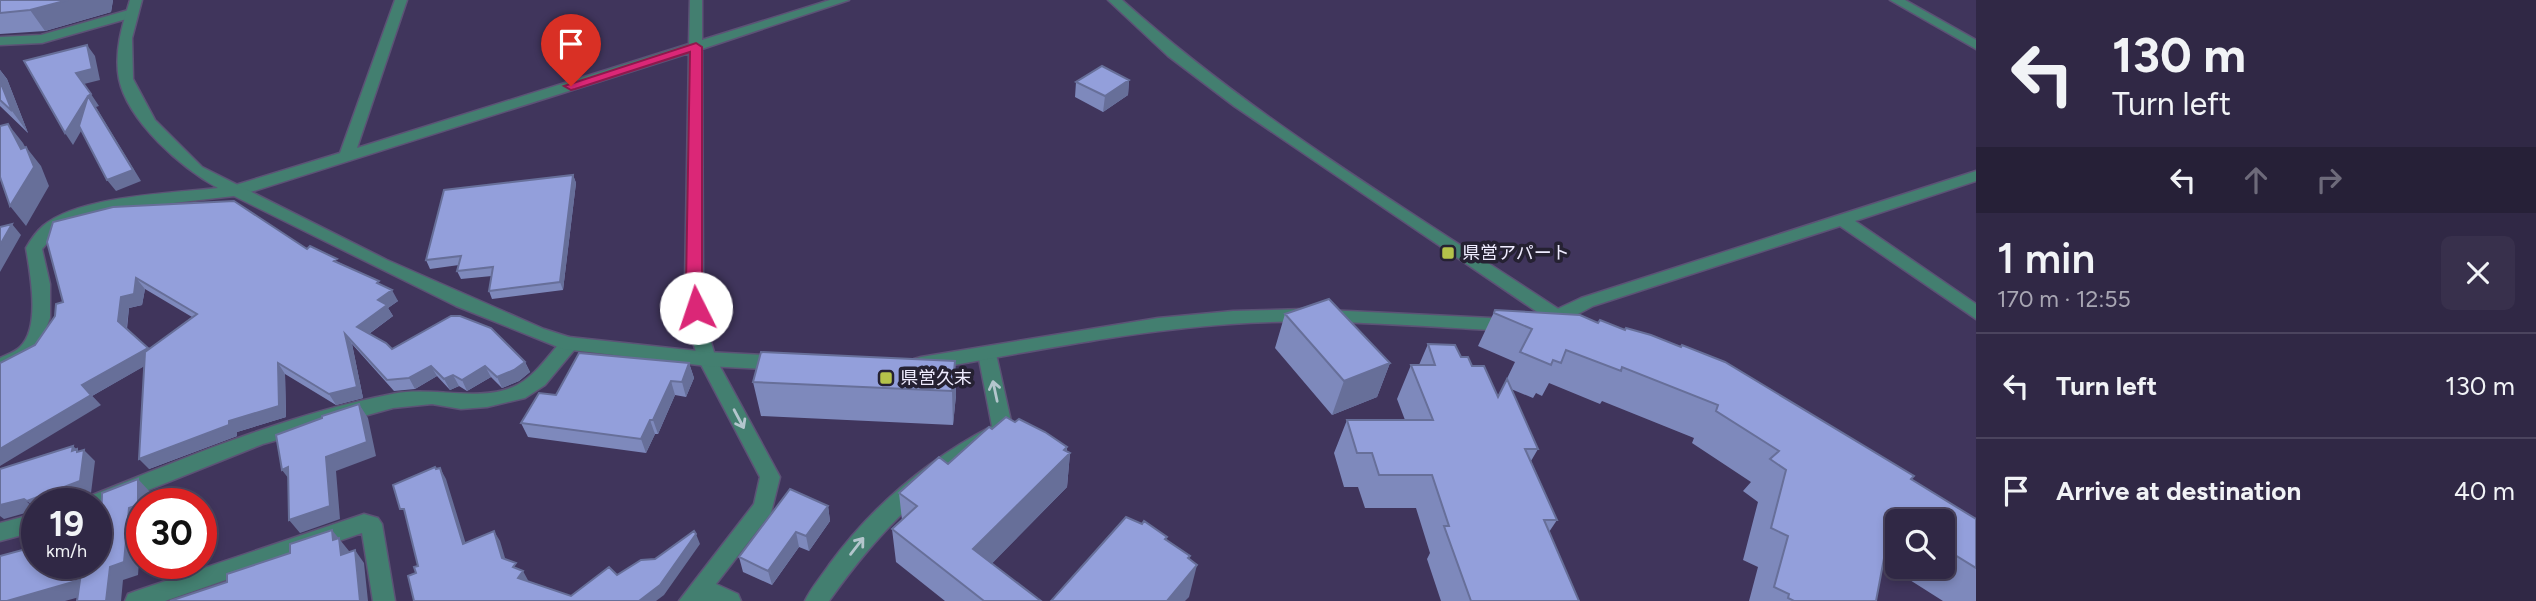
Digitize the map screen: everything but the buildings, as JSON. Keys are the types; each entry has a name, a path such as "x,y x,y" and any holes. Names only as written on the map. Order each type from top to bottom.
{"street":[{"path":"346,158 401,0"},
{"path":"696,0 694,284 698,332 707,359 770,477 764,507 696,594 730,601"},
{"path":"0,367 29,350 41,318 41,284 34,248 48,229 66,219 91,210 235,191 843,0"},
{"path":"1114,0 1172,53 1239,103 1558,323 1580,335"},
{"path":"1896,0 1976,45"},
{"path":"0,41 42,39 134,6"},
{"path":"134,6 125,37 124,58 126,79 133,97 149,123 172,148 197,170 235,191 461,302 569,344 707,359 798,364"},
{"path":"899,366 987,354 1158,324 1233,317 1306,315 1531,327 1558,323 1587,302 1976,176"},
{"path":"1842,219 1976,313"},
{"path":"112,496 259,437 393,401 432,397 461,402 518,393 538,380 569,344"},
{"path":"816,601 862,539 922,480 963,451 1003,430 987,354"},
{"path":"135,601 364,523 371,524 384,601"},
{"path":"0,532 21,526"}],"place":[{"name":"県営アパート","path":"1448,253"},
{"name":"県営久末","path":"886,378"}],"route":[{"path":"571,86 696,47 696,308"}]}
